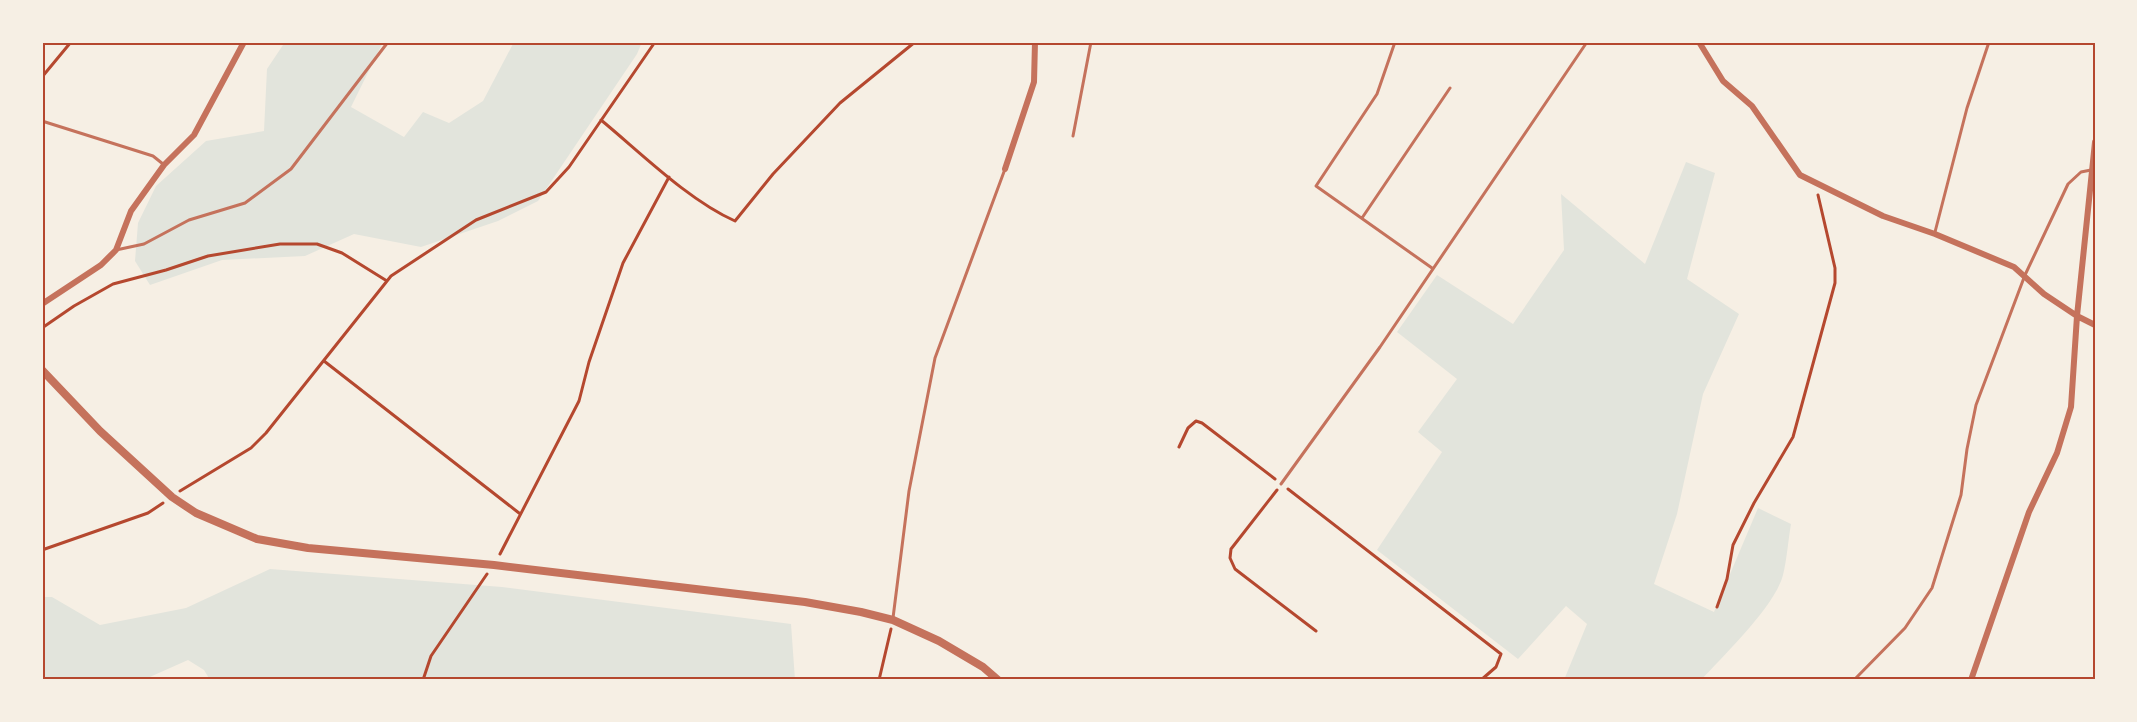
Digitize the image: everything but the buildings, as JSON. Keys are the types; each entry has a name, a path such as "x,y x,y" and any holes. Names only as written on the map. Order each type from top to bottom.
{"street":[{"path":"42,304 101,265 116,250 131,211 164,165 194,135 244,42"},
{"path":"1005,169 1034,82 1035,42"},
{"path":"1699,42 1723,81 1752,106 1800,175 1883,216 1935,234 2014,267 2044,294 2095,325"},
{"path":"1971,680 2029,513 2057,453 2072,407 2077,316 2095,142"},
{"path":"42,370 100,431 172,497 196,513 257,539 308,548 494,565 804,602 893,620 939,641 982,667 998,680"}],"lane":[{"path":"116,250 144,243 189,220 244,203 291,169 388,42"},
{"path":"1073,136 1091,42"},
{"path":"1395,42 1377,94 1316,186 1433,269"},
{"path":"1281,484 1380,347 1587,42"},
{"path":"1935,234 1966,108 1989,42"},
{"path":"1362,218 1450,88"},
{"path":"42,121 153,156 164,165"},
{"path":"893,620 909,491 935,358 1005,169"},
{"path":"1854,680 1905,628 1932,588 1961,495 1976,405 2025,275 2068,184 2081,172 2091,170"}],"path":[{"path":"42,77 71,42"},
{"path":"42,550 148,513 195,481 251,448 266,433 391,276 476,220 546,192 569,167 655,42"},
{"path":"601,120 669,177 718,214 735,221 773,174 840,103 915,42"},
{"path":"423,680 431,656 494,565 579,400 589,362 623,262 669,177"},
{"path":"1717,607 1727,579 1733,545 1793,437 1835,283 1835,268 1818,201 1818,184"},
{"path":"42,328 74,306 113,284 208,256 280,244 317,244 342,253 387,281"},
{"path":"324,361 519,513"},
{"path":"1179,447 1188,428 1196,422 1202,423 1501,654 1496,667 1484,680 1481,680"},
{"path":"1281,484 1231,549 1230,558 1235,569 1316,632"},
{"path":"879,680 893,620"}],"shaded area":[{"path":"285,42 383,42 351,107 404,137 423,112 449,123 483,101 514,42 642,42 637,54 538,201 498,221 421,247 354,234 305,256 222,260 150,285 135,261 138,223 156,186 206,141 264,131 267,69"},
{"path":"1686,162 1715,173 1687,279 1739,314 1703,394 1677,514 1654,584 1714,612 1758,508 1791,524 1786,563 1778,587 1760,615 1701,680 1564,680 1587,624 1566,606 1518,659 1377,550 1442,452 1418,432 1457,379 1397,332 1437,275 1513,324 1564,250 1561,194 1645,264"},
{"path":"270,569 502,587 791,624 795,680 210,680 204,670 188,660 143,680 42,680 42,597 52,597 100,625 186,608"}]}
